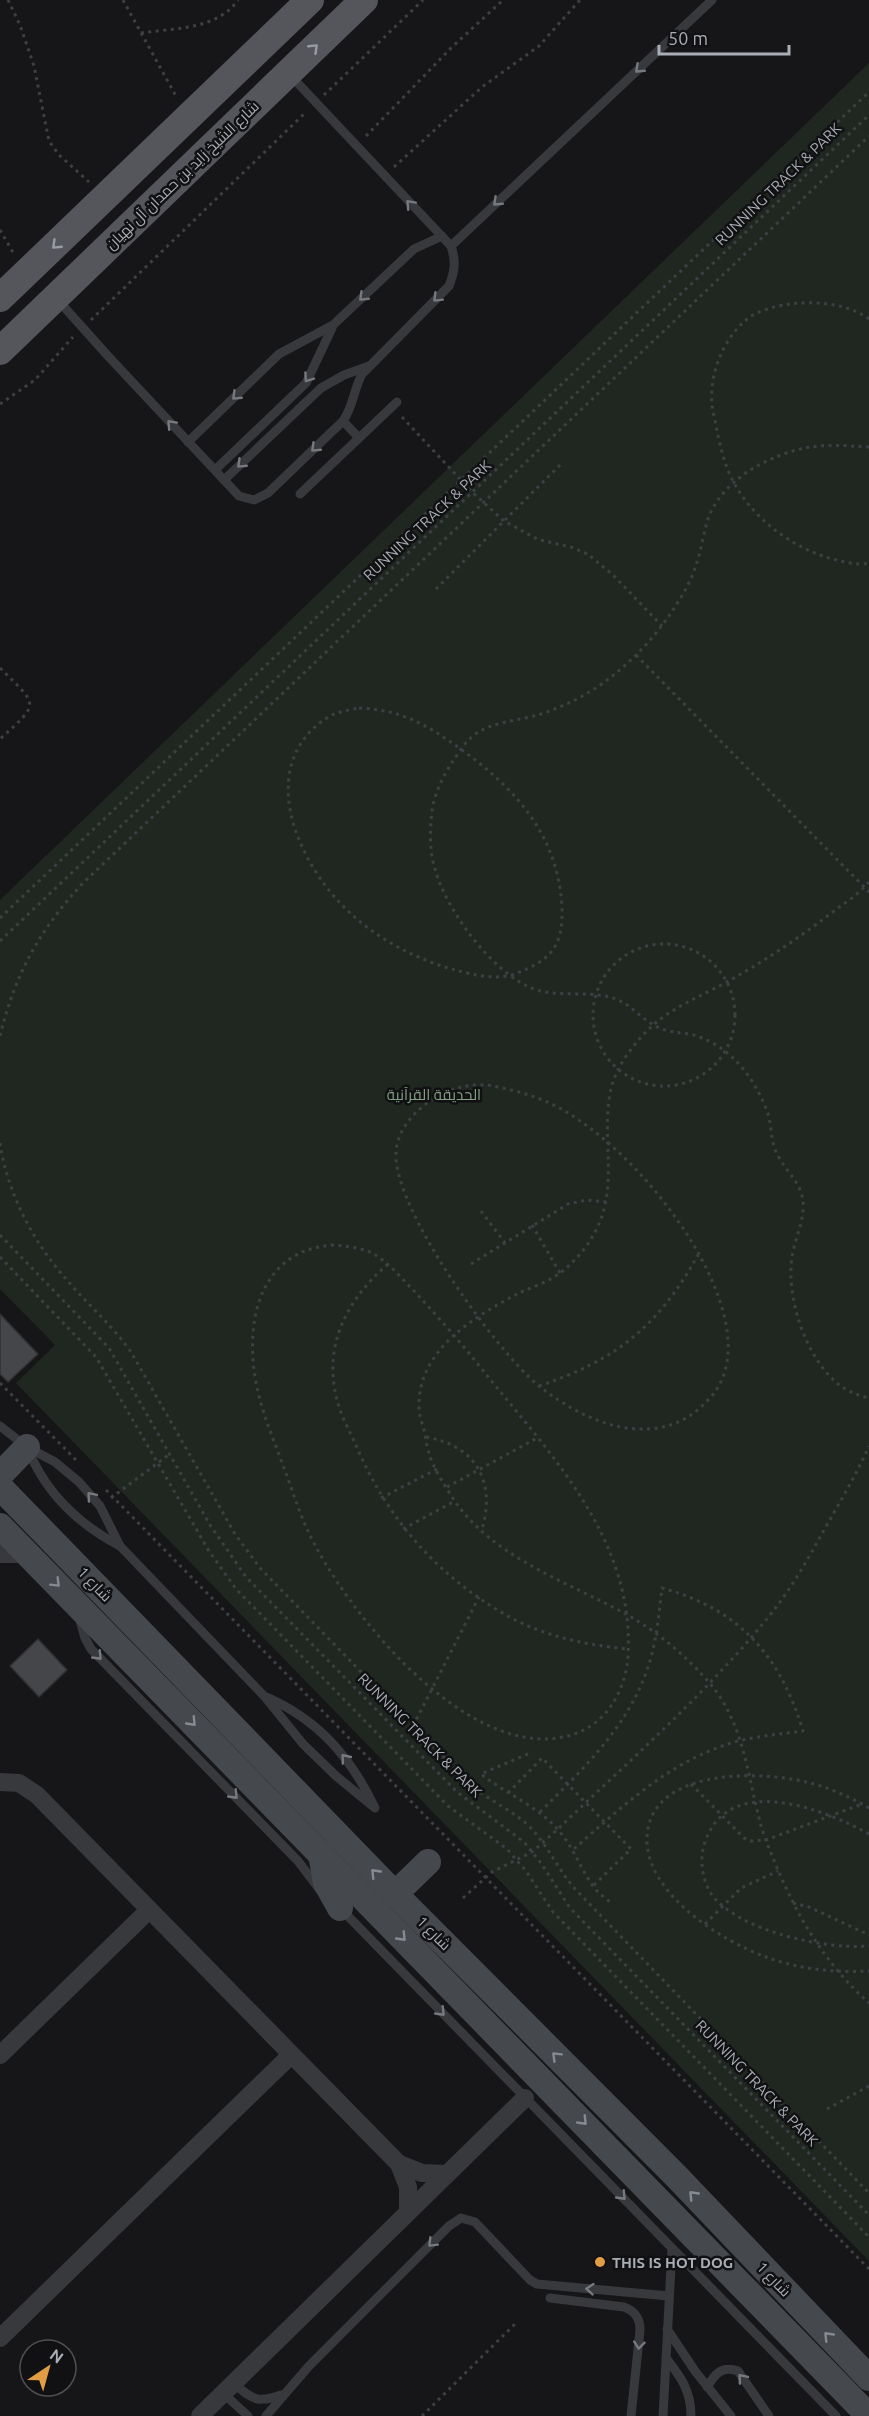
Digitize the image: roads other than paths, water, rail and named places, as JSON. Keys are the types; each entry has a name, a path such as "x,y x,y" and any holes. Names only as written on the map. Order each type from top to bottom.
{"main road":[{"path":"0,298 310,0"},
{"path":"87,265 80,255 81,243 287,44 304,25 321,0"},
{"name":"شارع الشيخ زايد بن حمدان آل نهيان","path":"0,351 364,0"},
{"path":"0,325 30,294 30,288 24,276"}],"street":[{"path":"0,1475 27,1447"},
{"name":"شارع 1","path":"0,1486 395,1894 676,2176 869,2378"},
{"name":"شارع 1","path":"0,1526 869,2416"},
{"path":"0,1554 26,1554"},
{"path":"0,1782 19,1783 29,1788 399,2164 408,2187 408,2212"},
{"path":"321,1854 326,1883 340,1908"},
{"path":"395,1894 428,1862"},
{"path":"0,2055 149,1910"},
{"path":"0,2338 291,2055"},
{"path":"201,2416 525,2098"},
{"path":"399,2164 422,2173 446,2174"}],"lane":[{"path":"451,246 712,0"},
{"path":"56,297 239,496 254,500 262,497 343,421 350,409 357,383 369,366 449,286 454,273 455,259 451,246 288,73"},
{"path":"188,442 279,354 333,326 401,259 414,249 442,237"},
{"path":"215,470 306,382 333,326"},
{"path":"224,480 321,388 344,375 369,366"},
{"path":"300,494 394,404"},
{"path":"343,421 359,438"},
{"path":"0,1426 27,1447 68,1472 100,1506 120,1546"},
{"path":"27,1447 40,1475 64,1506 93,1531 120,1546 265,1697 303,1744 336,1776 375,1808 349,1762 325,1735 302,1715 265,1697"},
{"path":"75,1603 82,1632 91,1649 298,1861 323,1893 836,2416"},
{"path":"266,2416 283,2394 442,2232 461,2218 475,2222 530,2280 537,2284 669,2296"},
{"path":"663,2416 672,2248"},
{"path":"624,2307 626,2292"},
{"path":"550,2298 624,2307 634,2313 640,2324 631,2416"},
{"path":"667,2329 731,2416"},
{"path":"666,2358 689,2391 691,2416"},
{"path":"707,2386 717,2372 730,2368 738,2372 770,2416"},
{"path":"228,2388 264,2401 283,2394"},
{"path":"228,2388 248,2416"}],"place":[{"name":"THIS IS HOT DOG","path":"600,2262"}],"park label":[{"name":"الحديقة القرآنية","path":"434,1094"}]}
